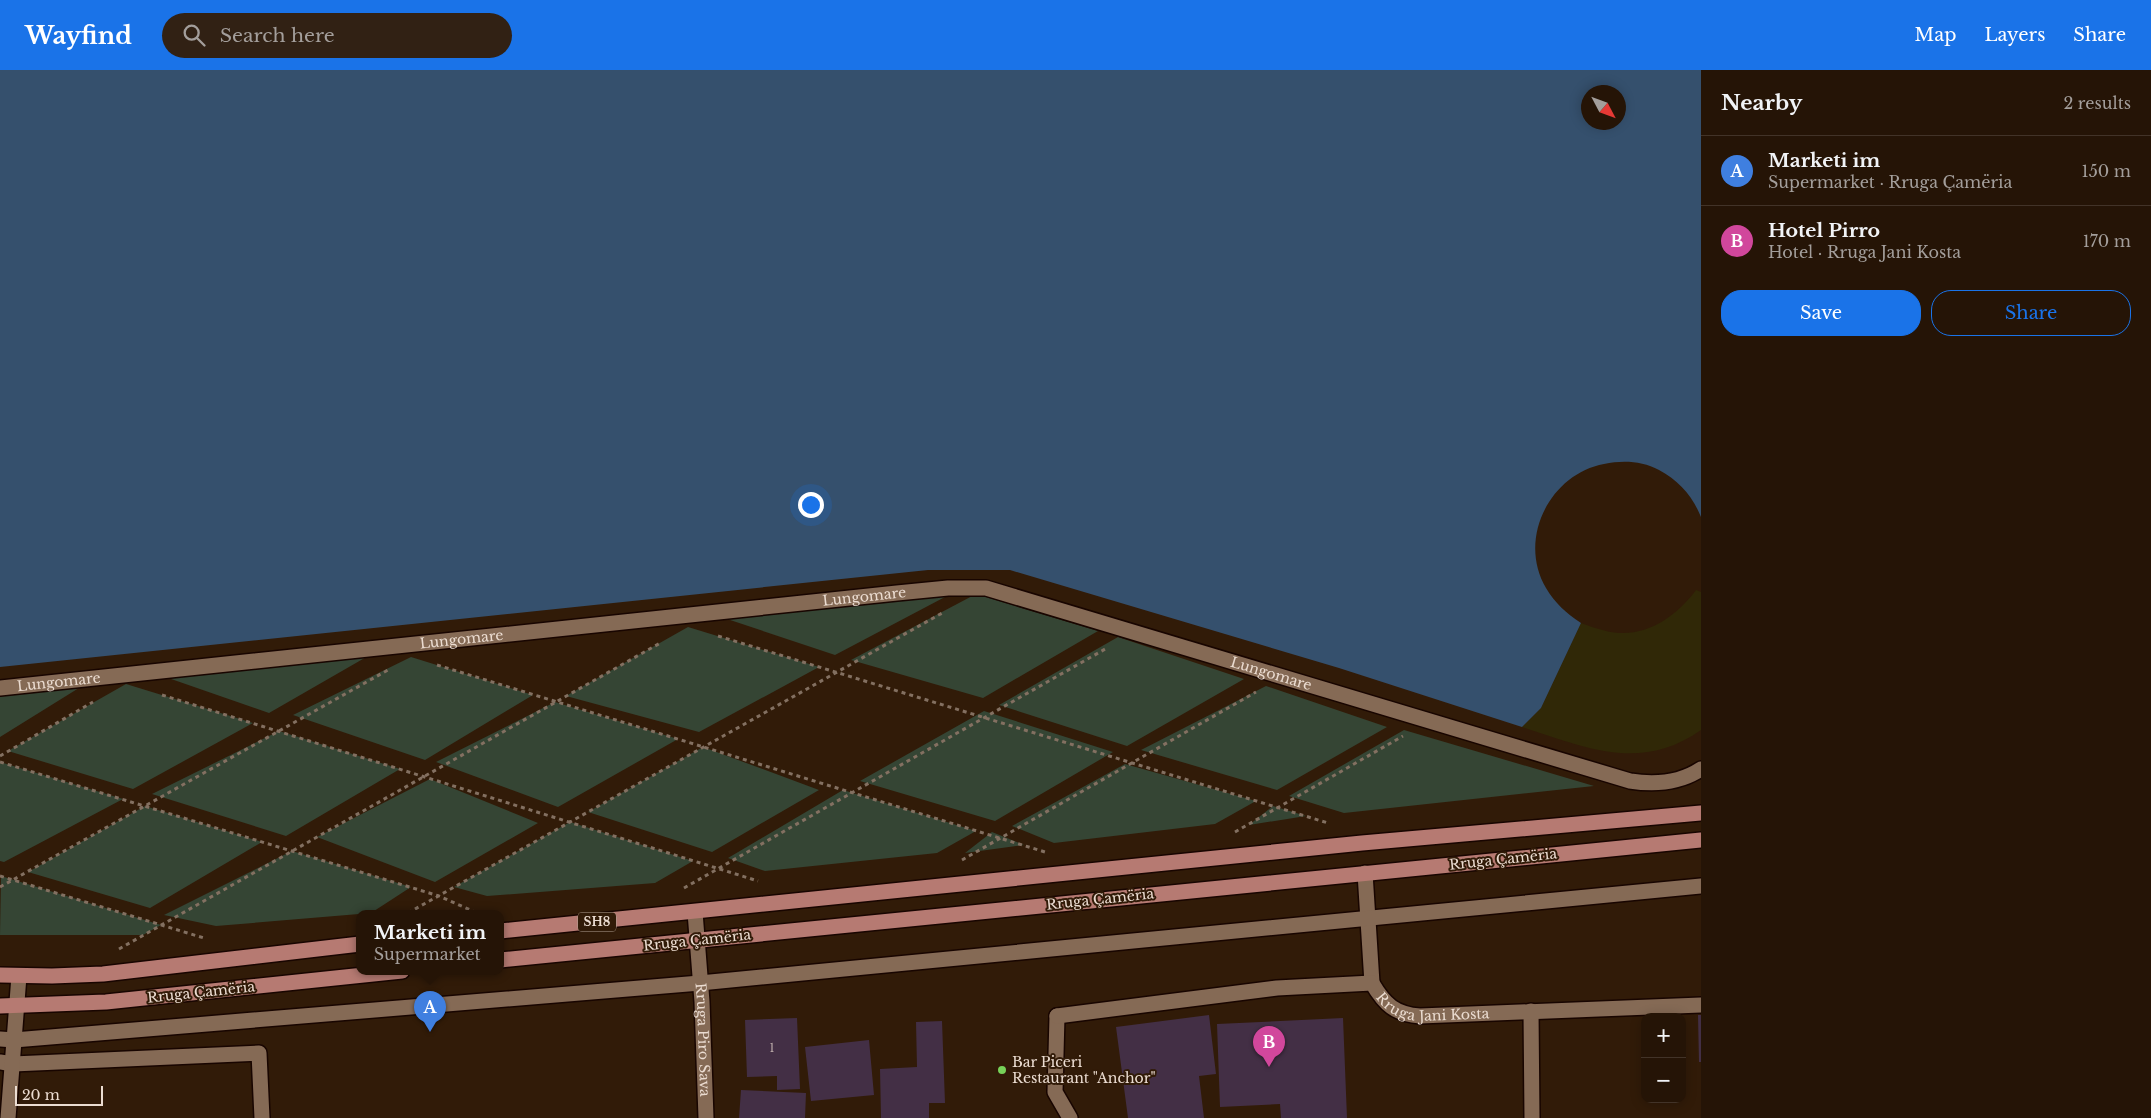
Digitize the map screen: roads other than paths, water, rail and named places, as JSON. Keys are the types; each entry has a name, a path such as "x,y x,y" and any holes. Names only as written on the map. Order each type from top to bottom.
{"main road":[{"name":"Rruga Çamëria","path":"504,931 1362,843 1701,813"},
{"name":"Rruga Çamëria","path":"504,960 1701,840"},
{"name":"Rruga Çamëria","path":"0,975 103,974 356,944"},
{"name":"Rruga Çamëria","path":"0,1006 106,1002 364,975"}],"street":[{"name":"Lungomare","path":"0,688 948,588 986,588 1630,781 1660,784 1675,781 1701,769"},
{"path":"1365,873 1372,984"},
{"path":"7,1040 700,983 1701,886"},
{"name":"Rruga Piro Sava","path":"694,912 700,983 706,1118"},
{"path":"8,1118 7,1040 17,1006 18,976"},
{"name":"Rruga Jani Kosta","path":"1070,1118 1055,1092 1057,1016 1278,988 1372,984 1382,1000 1394,1009 1406,1015 1420,1016 1701,1005"},
{"path":"1531,1011 1532,1118"},
{"path":"6,1063 259,1053 262,1118"}],"water":[{"path":"0,70 1701,70 1701,517 1689,495 1679,484 1659,470 1639,463 1611,463 1585,470 1568,481 1554,495 1544,511 1537,530 1535,549 1538,569 1546,588 1553,598 1581,623 1541,708 1522,727 1339,668 1010,570 928,570 0,667"}],"place":[{"name":"Marketi im","path":"430,1032"},
{"name":"Hotel Pirro","path":"1269,1067"},
{"name":"Bar Piceri Restaurant \"Anchor\"","path":"1002,1070"}]}
